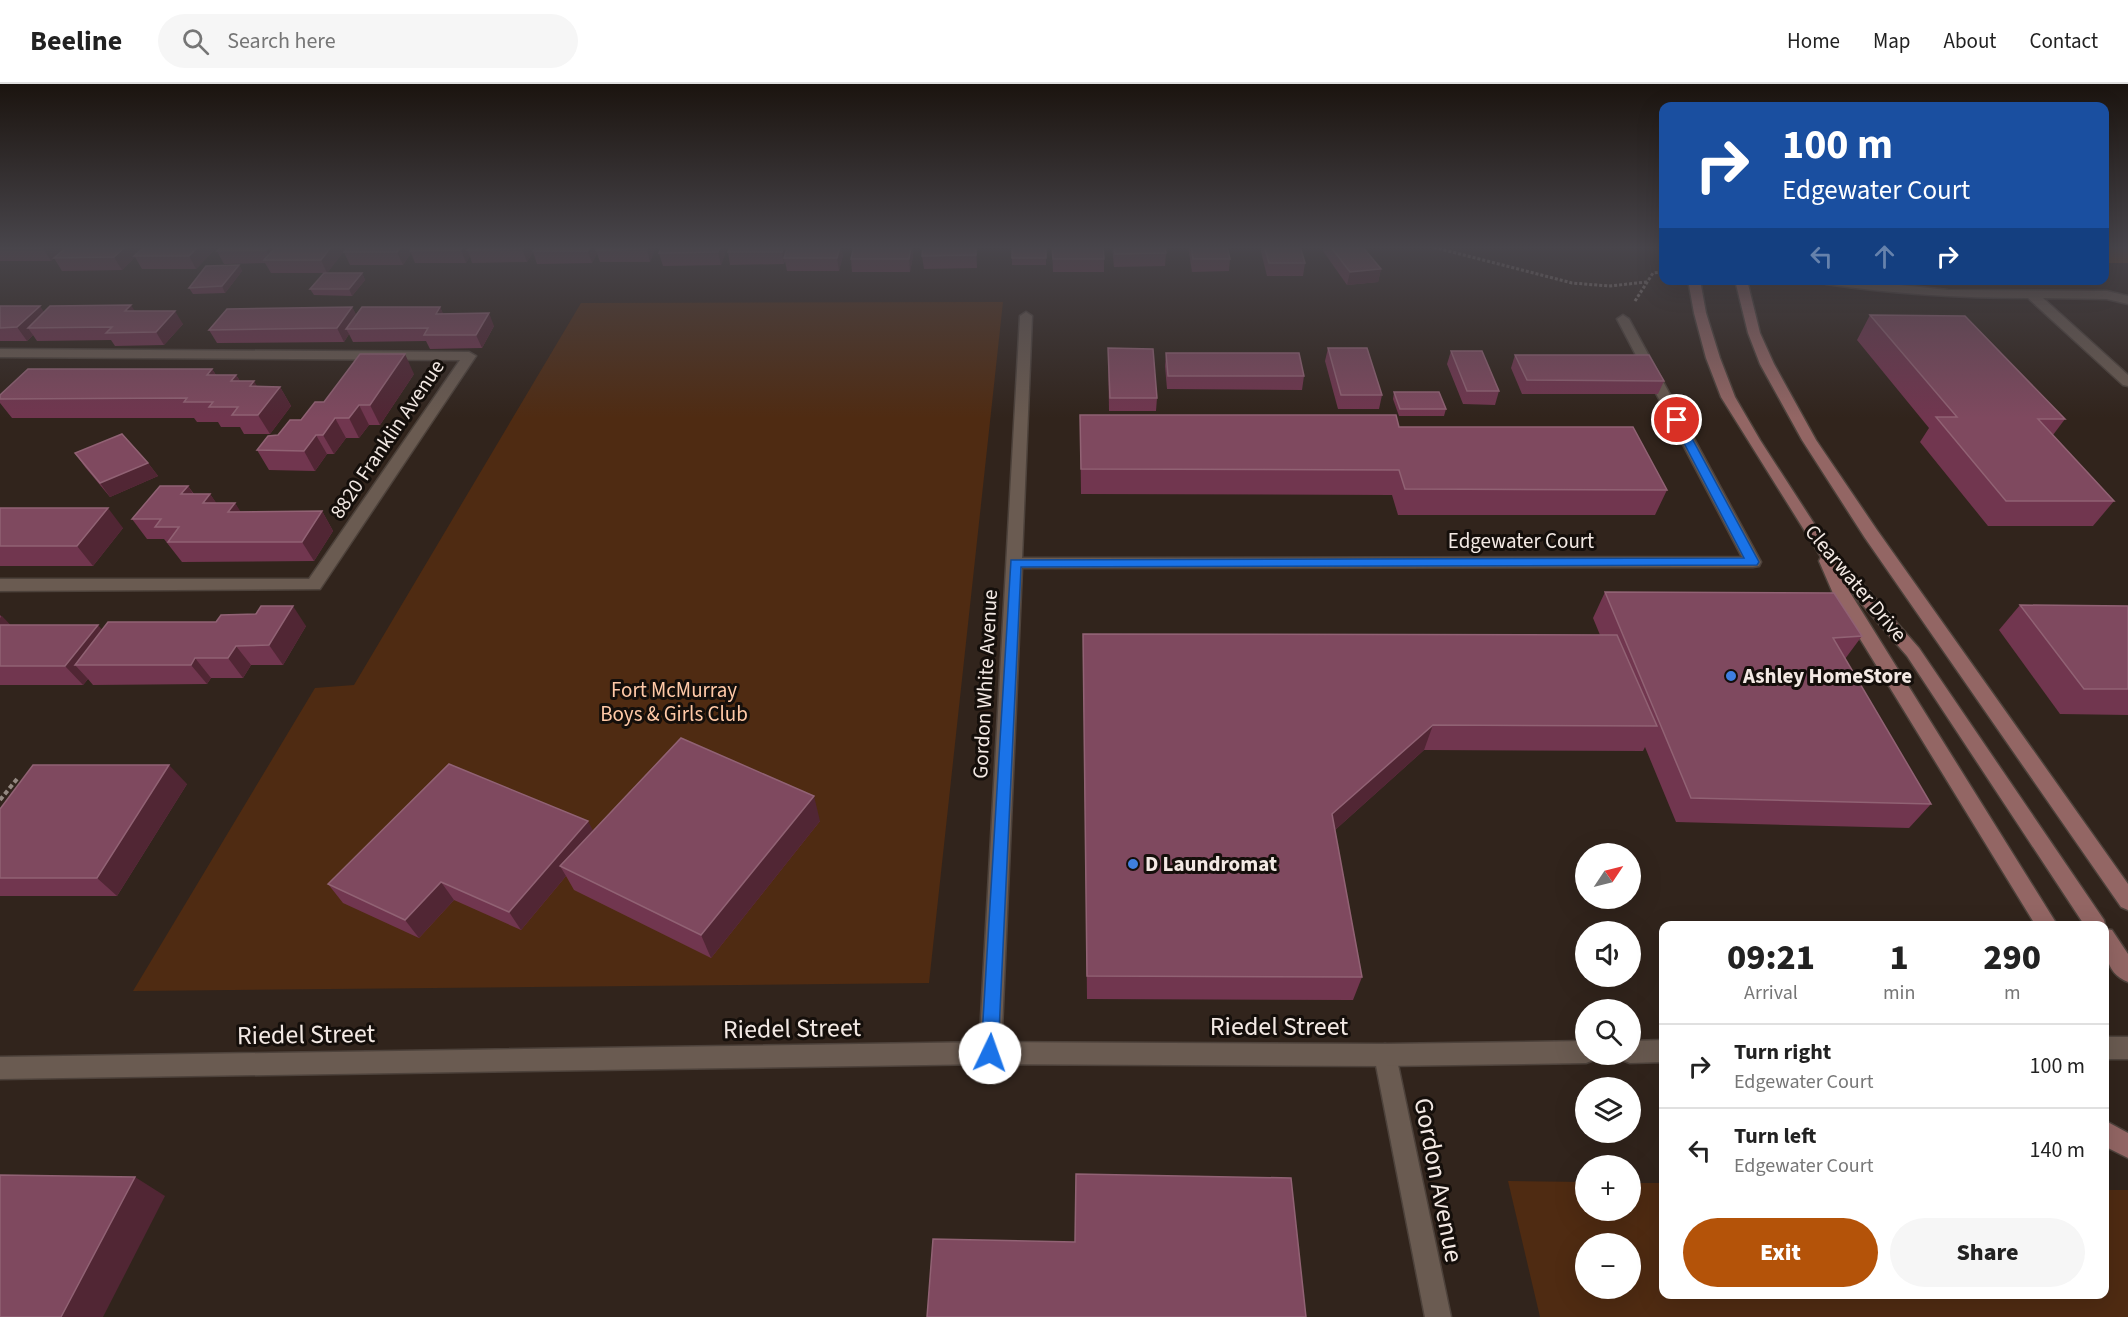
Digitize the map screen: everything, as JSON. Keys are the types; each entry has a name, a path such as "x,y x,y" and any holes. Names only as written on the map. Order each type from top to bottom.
{"main road":[{"name":"Clearwater Drive","path":"1699,304 1706,336 1728,397 1820,546 1913,652 2094,921"},
{"name":"Clearwater Drive","path":"1748,304 1758,344 1783,395 1809,440 1871,534 2128,901"},
{"path":"1820,546 1843,598 2045,921"},
{"path":"2109,944 2128,972"},
{"path":"2109,1135 2128,1146"}],"street":[{"path":"2042,304 2128,382"},
{"name":"Gordon White Avenue","path":"990,1053 1026,316"},
{"name":"Edgewater Court","path":"1015,563 1753,562 1623,319"},
{"name":"8820 Franklin Avenue","path":"0,353 469,356 314,585 0,585"},
{"path":"2109,1048 2128,1048"},
{"path":"1641,1052 1659,1051"},
{"name":"Riedel Street","path":"0,1068 990,1053 1385,1055 1575,1052"},
{"name":"Gordon Avenue","path":"1385,1055 1438,1317"}],"path":[{"path":"1623,319 1633,304"},
{"path":"0,800 17,778"}],"green space":[{"name":"Fort McMurray Boys & Girls Club","path":"581,304 1003,304 929,983 133,991 315,688 354,685"},
{"path":"1508,1181 1575,1182 1575,1221 1641,1221 1641,1183 1659,1183 1659,1299 2109,1299 2109,1190 2128,1190 2128,1317 1540,1317"}],"building":[{"path":"131,305 125,311 175,311 156,332 106,333 112,327 28,328 50,306"},
{"path":"0,306 40,306 17,327 0,328"},
{"path":"352,307 337,328 209,330 227,309"},
{"path":"362,307 440,307 436,314 489,313 476,335 424,335 428,328 346,329"},
{"path":"1870,315 1965,316 2065,419 2038,419 2114,501 2006,501 1936,417 1957,417"},
{"path":"1108,348 1153,349 1157,398 1110,398"},
{"path":"1328,348 1367,348 1382,395 1341,395"},
{"path":"1451,351 1482,351 1499,391 1467,391"},
{"path":"1166,353 1299,353 1304,376 1168,376"},
{"path":"360,354 405,354 370,405 359,405 349,418 335,418 323,435 316,435 304,451 257,450 268,436 278,435 290,420 301,420 315,402 324,402"},
{"path":"1515,355 1649,355 1664,381 1527,380"},
{"path":"28,369 212,369 207,375 236,375 231,381 254,381 250,386 280,387 258,415 232,415 238,407 209,407 213,402 184,402 187,398 0,399 0,395"},
{"path":"1394,392 1439,392 1446,409 1400,409"},
{"path":"1080,415 1396,415 1399,427 1633,427 1667,490 1405,489 1399,470 1081,469"},
{"path":"122,434 148,463 100,483 75,453"},
{"path":"160,486 188,486 181,494 210,494 203,503 235,503 228,512 322,511 302,542 168,542 179,527 155,527 161,519 132,519"},
{"path":"0,508 108,508 77,546 0,546"},
{"path":"1605,592 1834,593 1862,636 1833,638 1931,804 1691,798"},
{"path":"2020,605 2128,606 2128,689 2084,689"},
{"path":"261,606 293,606 269,645 236,646 228,658 195,658 191,665 75,665 108,622 216,622 221,615 256,614"},
{"path":"0,625 98,625 65,666 0,666"},
{"path":"1083,634 1617,635 1657,726 1433,725 1332,814 1362,977 1087,976"},
{"path":"681,738 814,796 701,935 560,866"},
{"path":"449,764 588,821 509,912 441,882 405,920 328,884"},
{"path":"33,765 169,765 97,878 0,878 0,809"},
{"path":"1076,1174 1291,1178 1306,1317 927,1317 933,1239 1075,1242"},
{"path":"0,1175 135,1177 61,1317 0,1317"}],"place":[{"name":"Ashley HomeStore","path":"1731,676"},
{"name":"D Laundromat","path":"1133,864"}],"route":[{"path":"990,1053 1015,563 1753,562 1677,420"}]}
